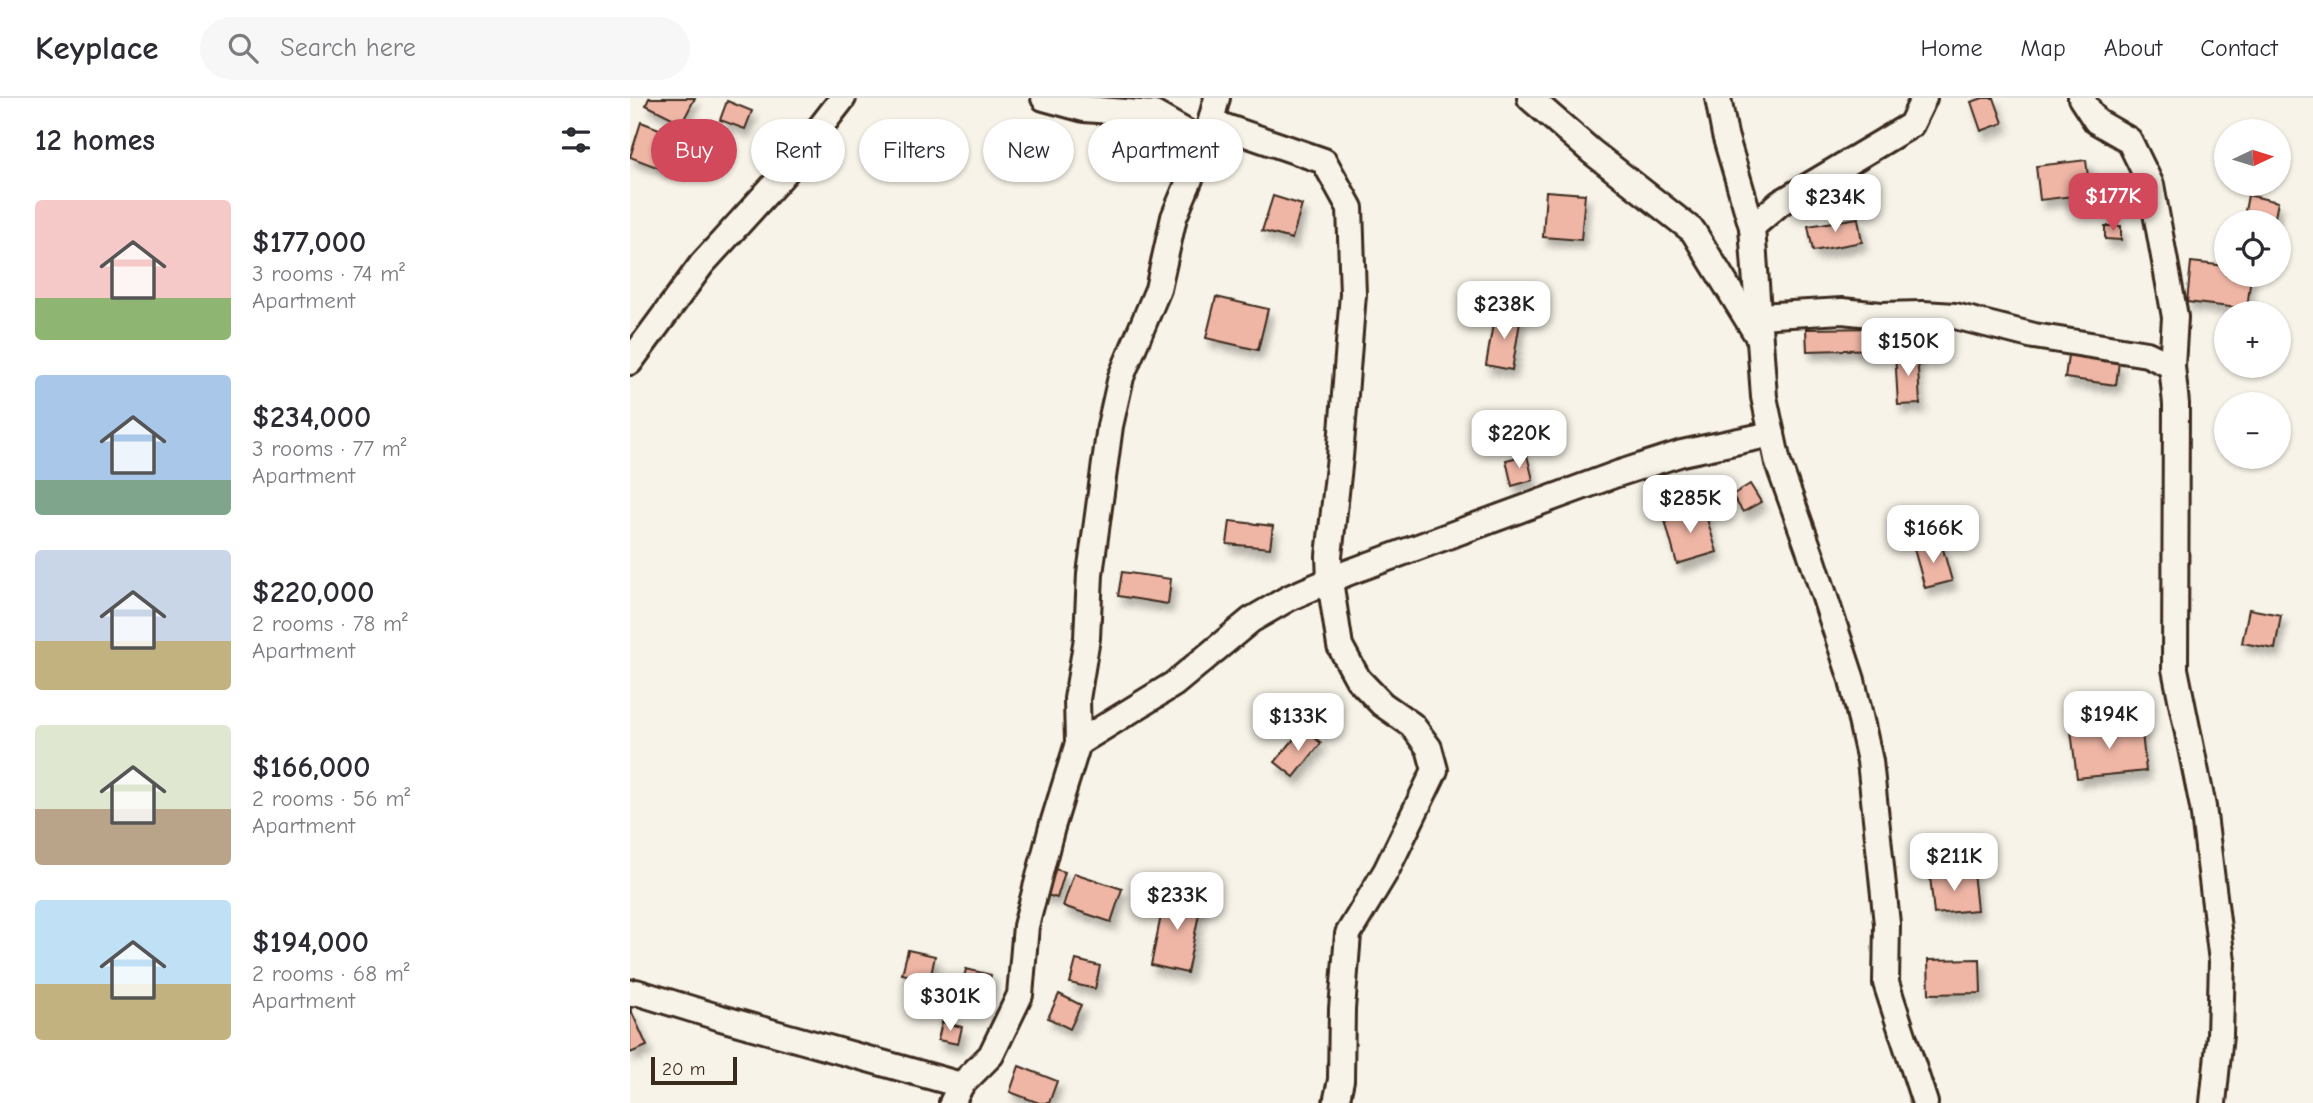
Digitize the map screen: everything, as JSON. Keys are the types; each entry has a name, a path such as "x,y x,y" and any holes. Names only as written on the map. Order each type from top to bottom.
{"street":[{"path":"630,362 702,264 784,174 843,98"},
{"path":"1044,98 1084,109 1195,119"},
{"path":"1530,98 1592,152 1693,232 1761,342"},
{"path":"1718,98 1725,135 1752,227 1764,397 1777,463 1811,555 1855,694 1870,761 1887,924 1886,983 1925,1103"},
{"path":"1752,227 1780,203 1911,125 1924,98"},
{"path":"2081,98 2096,121 2129,140 2151,185 2175,317 2172,366 2176,404 2175,669 2203,807 2222,961 2220,1035 2213,1103"},
{"path":"1243,132 1324,160 1350,208 1353,294 1329,556 1330,581 1340,646 1357,679 1382,704 1412,725 1429,748 1435,770 1386,871 1348,934 1340,1080 1336,1103"},
{"path":"630,994 636,992 957,1094 991,1055 1020,995 1026,926 1078,743 1077,699 1087,638 1090,574 1110,426 1121,377 1158,289 1174,217 1187,182"},
{"path":"1759,316 1842,311 1881,315 1955,316 2034,336 2147,354 2172,366"},
{"path":"1078,743 1174,684 1251,620 1289,598 1617,474 1682,453 1772,434"}],"building":[{"path":"649,98 695,98 684,119 674,119 646,105"},
{"path":"1994,98 2003,123 1981,131 1971,102"},
{"path":"727,101 752,111 745,129 737,126 737,119 720,119"},
{"path":"641,122 651,126 651,165 630,157"},
{"path":"2086,160 2090,194 2040,200 2036,166"},
{"path":"1546,191 1585,194 1581,240 1543,237"},
{"path":"1273,196 1302,205 1292,239 1262,231"},
{"path":"2248,196 2278,202 2276,210 2245,210"},
{"path":"1858,218 1862,242 1813,251 1808,226"},
{"path":"2105,226 2121,226 2121,240 2105,239"},
{"path":"2191,262 2214,265 2214,287 2250,287 2248,301 2214,301 2214,305 2187,302"},
{"path":"1216,297 1268,309 1258,350 1206,338"},
{"path":"1495,312 1521,316 1512,370 1486,365"},
{"path":"1882,328 1882,349 1807,351 1806,329"},
{"path":"1917,351 1920,404 1898,405 1895,352"},
{"path":"2068,355 2119,362 2116,385 2065,378"},
{"path":"1527,455 1533,480 1512,486 1506,460"},
{"path":"1750,484 1761,502 1743,512 1732,495"},
{"path":"1703,506 1717,552 1677,564 1664,517"},
{"path":"1230,521 1273,526 1270,548 1227,544"},
{"path":"1941,542 1952,581 1925,588 1914,549"},
{"path":"1122,572 1171,579 1168,604 1118,596"},
{"path":"2249,609 2281,615 2275,649 2242,643"},
{"path":"2141,723 2146,771 2077,778 2071,731"},
{"path":"1303,728 1321,743 1294,777 1275,762"},
{"path":"1049,867 1065,872 1057,898 1040,893"},
{"path":"1973,872 1977,910 1934,914 1930,876"},
{"path":"1074,873 1122,889 1111,922 1063,906"},
{"path":"1166,891 1202,899 1187,973 1151,965"},
{"path":"908,950 935,956 930,980 902,974"},
{"path":"1980,959 1981,993 1929,994 1928,960"},
{"path":"1076,960 1100,966 1095,989 1070,983"},
{"path":"966,969 991,975 985,999 960,994"},
{"path":"1059,994 1081,1005 1070,1029 1048,1018"},
{"path":"630,1008 647,1046 630,1053"},
{"path":"942,1022 962,1027 958,1044 938,1040"},
{"path":"1019,1066 1057,1081 1049,1103 1039,1103 1010,1092"}]}
